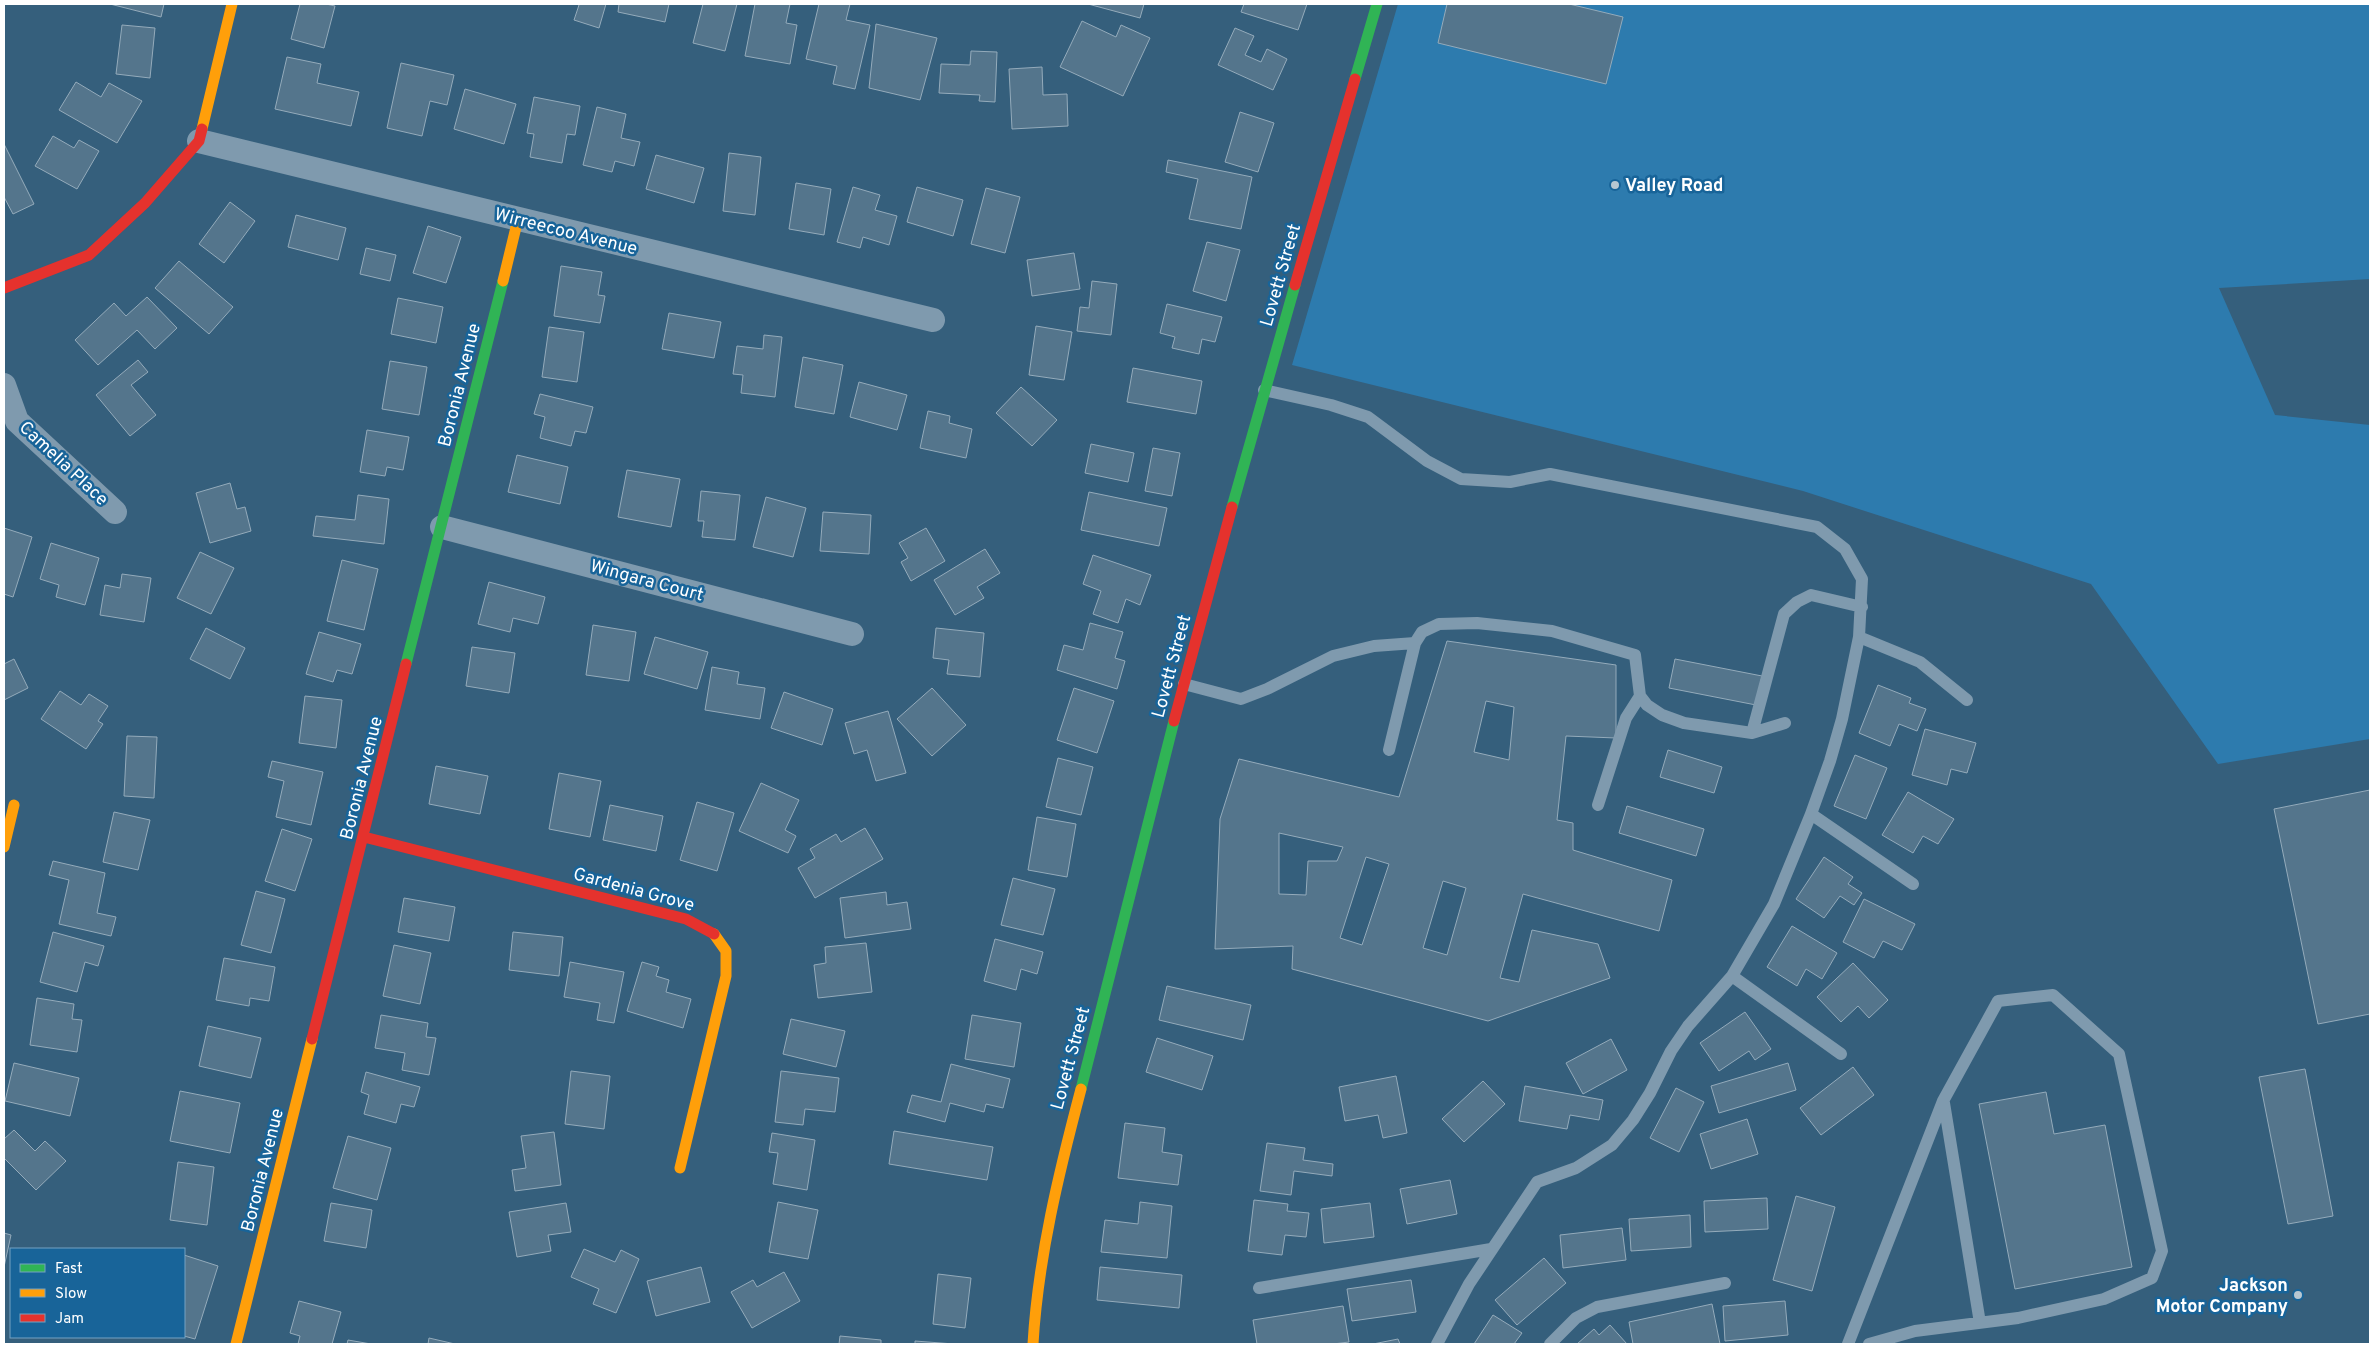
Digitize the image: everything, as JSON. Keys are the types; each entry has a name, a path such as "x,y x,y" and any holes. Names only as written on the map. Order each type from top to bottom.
{"street":[{"path":"4,288 89,255 145,203 199,141 232,4"},
{"name":"Lovett Street","path":"1033,1344 1035,1310 1058,1177 1184,684 1264,390 1377,4"},
{"name":"Wirreecoo Avenue","path":"199,141 933,320"},
{"name":"Boronia Avenue","path":"236,1344 518,219"},
{"name":"Camelia Place","path":"4,385 17,421 115,512"},
{"name":"Wingara Court","path":"442,527 852,634"},
{"path":"4,847 14,805"},
{"name":"Gardenia Grove","path":"364,837 686,919 712,931 726,951 726,976 680,1168"}],"lane":[{"path":"1264,390 1331,405 1368,417 1428,461 1461,479 1510,482 1550,474 1817,528 1845,549 1862,579 1859,637 1842,719 1811,814 1774,904 1732,976 1688,1026 1672,1051 1650,1094 1633,1120 1612,1145 1576,1168 1537,1182 1469,1284 1437,1344"},
{"path":"1752,733 1784,614 1797,602 1811,595 1862,607"},
{"path":"1389,750 1415,643 1422,632 1439,624 1477,623 1552,631 1594,641 1618,651 1635,654 1640,696 1647,705 1662,715 1684,723 1752,733 1784,723"},
{"path":"1859,637 1920,662 1967,700"},
{"path":"1184,684 1241,699 1267,690 1333,656 1374,646 1415,643"},
{"path":"1598,805 1626,718 1640,696"},
{"path":"1811,814 1913,884"},
{"path":"1732,976 1841,1054"},
{"path":"1848,1344 1944,1102 1998,1001 2053,996 2119,1054 2162,1250 2152,1278 2104,1299 2018,1318 1915,1331 1869,1344"},
{"path":"1944,1102 1980,1323"},
{"path":"1258,1288 1491,1249"},
{"path":"1550,1344 1576,1318 1597,1307 1725,1283"}],"shaded area":[{"path":"1398,4 2370,4 2370,279 2219,288 2275,415 2370,425 2370,739 2218,764 2091,584 1803,491 1292,365"}],"building":[{"path":"110,4 164,4 161,17"},
{"path":"300,4 335,6 324,48 291,39"},
{"path":"576,4 606,4 599,28 574,20 579,5"},
{"path":"619,4 669,4 665,22 618,12"},
{"path":"703,4 737,4 725,51 693,43"},
{"path":"755,4 790,4 786,23 797,25 790,64 745,56"},
{"path":"819,4 850,4 846,20 870,25 855,89 833,84 837,66 806,59"},
{"path":"1088,4 1144,4 1140,18"},
{"path":"1244,4 1307,4 1298,30 1241,12"},
{"path":"1447,4 1569,4 1623,17 1606,84 1438,43"},
{"path":"1082,21 1116,37 1121,25 1150,38 1123,96 1060,67"},
{"path":"876,24 937,38 920,100 869,88"},
{"path":"122,25 155,28 150,78 116,74"},
{"path":"1235,28 1254,36 1245,55 1261,62 1267,49 1287,59 1273,90 1218,65"},
{"path":"971,51 997,52 995,102 979,101 980,95 939,93 941,64 970,65"},
{"path":"287,57 321,64 317,83 359,92 351,126 275,109"},
{"path":"401,63 454,75 447,105 430,101 422,136 387,128"},
{"path":"1042,67 1043,95 1067,94 1068,126 1012,129 1009,69"},
{"path":"76,82 101,97 109,83 142,101 117,143 59,110"},
{"path":"465,89 516,104 504,144 454,129"},
{"path":"534,97 580,106 575,135 567,134 562,163 530,157 534,134 527,133"},
{"path":"597,107 626,114 621,138 640,142 634,166 615,161 612,172 583,165"},
{"path":"1240,112 1274,123 1258,172 1225,162"},
{"path":"53,136 74,148 79,140 99,151 77,189 35,166"},
{"path":"4,144 34,204 13,214 4,197"},
{"path":"729,153 761,157 755,215 723,211"},
{"path":"656,155 704,168 694,203 646,189"},
{"path":"1168,160 1252,177 1241,229 1189,219 1198,179 1166,172"},
{"path":"796,183 831,189 824,235 789,229"},
{"path":"853,187 880,195 875,210 897,216 889,245 863,237 860,248 837,242"},
{"path":"917,187 963,200 953,236 907,222"},
{"path":"986,188 1020,197 1005,253 971,244"},
{"path":"230,202 255,221 224,263 199,244"},
{"path":"296,215 346,228 338,260 288,247"},
{"path":"428,226 461,237 446,283 413,273"},
{"path":"1207,242 1240,250 1226,301 1193,291"},
{"path":"366,248 396,255 390,281 360,274"},
{"path":"1074,253 1080,289 1032,296 1027,260"},
{"path":"179,261 233,307 209,334 155,288"},
{"path":"561,266 602,272 598,295 605,296 600,323 554,316"},
{"path":"1092,281 1117,284 1111,335 1077,331 1080,307 1089,308"},
{"path":"147,297 177,328 155,349 137,330 98,365 75,340 114,303 126,316"},
{"path":"398,298 443,307 436,343 391,334"},
{"path":"1167,304 1222,317 1215,342 1202,339 1199,354 1172,348 1175,337 1160,333"},
{"path":"669,313 721,322 714,358 662,349"},
{"path":"1036,326 1072,332 1064,380 1029,375"},
{"path":"549,327 584,332 577,382 542,377"},
{"path":"764,335 782,337 775,397 741,393 743,375 733,374 737,346 763,349"},
{"path":"803,357 843,365 834,414 795,407"},
{"path":"138,360 148,372 131,385 156,415 130,436 96,395"},
{"path":"390,361 427,367 419,415 382,409"},
{"path":"1133,368 1202,381 1196,414 1127,402"},
{"path":"859,382 907,395 897,430 850,417"},
{"path":"1021,387 1057,420 1032,446 996,413"},
{"path":"540,394 593,407 586,433 575,431 571,446 540,438 545,417 534,414"},
{"path":"928,411 950,416 949,423 972,429 966,458 920,448"},
{"path":"367,430 409,437 403,470 387,467 385,476 360,472"},
{"path":"1091,444 1134,453 1128,482 1085,473"},
{"path":"1153,448 1180,453 1172,496 1145,491"},
{"path":"517,455 568,467 560,504 508,492"},
{"path":"627,470 680,479 671,527 618,517"},
{"path":"230,483 237,509 245,507 251,531 210,543 196,493"},
{"path":"701,491 740,495 735,540 702,537 704,521 698,521"},
{"path":"1089,492 1167,508 1159,546 1081,530"},
{"path":"358,495 389,499 384,544 313,536 316,516 355,520"},
{"path":"766,497 806,508 793,557 753,547"},
{"path":"823,512 871,515 869,554 820,551"},
{"path":"4,528 32,537 13,597 4,594"},
{"path":"926,528 945,561 911,581 901,562 908,558 899,543"},
{"path":"51,543 99,558 85,605 56,597 59,585 40,579"},
{"path":"985,549 1000,573 977,587 984,598 955,615 934,580"},
{"path":"200,552 234,568 211,614 177,598"},
{"path":"1093,555 1151,575 1140,605 1126,599 1118,623 1093,614 1101,591 1083,584"},
{"path":"342,560 378,569 364,630 327,621"},
{"path":"122,574 151,578 144,622 100,615 105,585 120,588"},
{"path":"489,582 545,597 538,624 513,618 510,632 478,624"},
{"path":"1090,623 1123,632 1115,658 1125,661 1117,689 1057,670 1064,645 1083,650"},
{"path":"593,625 636,632 629,681 586,675"},
{"path":"206,628 245,648 230,679 190,659"},
{"path":"936,628 984,633 980,677 947,674 949,660 933,658"},
{"path":"319,632 361,644 352,674 337,670 333,682 306,674"},
{"path":"655,637 708,652 697,689 644,674"},
{"path":"1447,641 1616,665 1616,738 1566,736 1557,820 1573,823 1573,850 1672,880 1659,931 1523,894 1500,978 1519,982 1532,930 1598,944 1610,978 1488,1021 1292,969 1293,946 1215,949 1220,819 1239,759 1399,797","holes":["1486,701 1514,707 1509,760 1474,752","1279,833 1343,847 1337,861 1308,861 1306,895 1279,894","1366,857 1389,864 1362,945 1340,938","1443,881 1466,888 1447,955 1423,948"]},
{"path":"472,647 515,653 509,693 466,686"},
{"path":"14,659 28,688 4,700 4,664"},
{"path":"1675,659 1762,676 1756,705 1669,688"},
{"path":"712,667 739,672 737,684 765,688 760,719 705,710"},
{"path":"1878,685 1911,698 1909,703 1926,709 1917,731 1899,724 1890,746 1859,733"},
{"path":"932,688 966,725 932,756 897,719"},
{"path":"1074,688 1114,701 1097,753 1057,740"},
{"path":"60,691 81,705 89,694 108,706 98,721 103,724 86,749 41,719"},
{"path":"784,692 833,709 822,745 771,728"},
{"path":"305,696 342,700 336,748 299,743"},
{"path":"888,711 906,773 876,781 867,750 854,754 845,723"},
{"path":"1925,729 1976,743 1967,773 1951,769 1947,785 1912,775"},
{"path":"127,736 157,737 154,798 124,796"},
{"path":"1668,750 1722,767 1714,793 1660,777"},
{"path":"1855,755 1887,768 1866,819 1834,806"},
{"path":"1058,758 1093,767 1081,815 1046,807"},
{"path":"272,761 323,772 311,825 276,817 284,781 268,777"},
{"path":"436,766 488,776 480,814 429,804"},
{"path":"559,773 601,781 590,837 549,829"},
{"path":"761,783 799,800 785,830 796,836 788,853 739,831"},
{"path":"2370,790 2370,1014 2318,1024 2274,809"},
{"path":"1908,792 1954,819 1938,844 1923,836 1913,853 1882,835"},
{"path":"697,802 734,813 717,871 680,860"},
{"path":"610,805 663,816 656,851 603,840"},
{"path":"1627,806 1704,829 1696,856 1619,833"},
{"path":"114,812 150,820 138,870 103,862"},
{"path":"1037,817 1076,824 1067,877 1028,870"},
{"path":"865,828 883,859 815,898 798,868 815,858 810,849 836,834 841,842"},
{"path":"282,829 312,839 295,891 265,881"},
{"path":"1824,857 1853,877 1848,884 1862,893 1854,905 1840,896 1824,918 1796,899"},
{"path":"53,861 105,873 97,913 116,917 111,936 59,924 69,880 49,875"},
{"path":"1013,878 1055,889 1043,935 1001,925"},
{"path":"256,891 285,899 271,953 241,945"},
{"path":"886,892 887,905 907,902 911,929 845,938 840,898"},
{"path":"404,898 455,907 449,941 398,932"},
{"path":"1864,899 1915,924 1902,950 1883,941 1874,958 1843,942"},
{"path":"1792,926 1837,953 1822,979 1806,969 1797,986 1767,967"},
{"path":"53,932 104,946 98,966 85,962 77,992 40,982"},
{"path":"513,932 563,937 559,976 509,970"},
{"path":"995,939 1043,952 1037,974 1021,969 1016,990 984,981"},
{"path":"866,943 872,992 818,998 814,965 826,963 825,947"},
{"path":"394,945 431,953 420,1004 383,996"},
{"path":"224,958 275,967 269,1001 250,998 249,1006 216,1000"},
{"path":"570,962 624,972 614,1023 597,1020 600,1003 564,997"},
{"path":"642,962 659,967 656,976 669,980 666,992 691,999 683,1028 627,1011"},
{"path":"1853,963 1888,1000 1869,1018 1858,1006 1841,1022 1817,997"},
{"path":"1167,986 1251,1005 1243,1040 1159,1020"},
{"path":"37,998 74,1004 72,1019 82,1020 77,1052 30,1045"},
{"path":"1745,1012 1771,1049 1755,1060 1749,1051 1719,1071 1700,1043"},
{"path":"381,1015 428,1023 426,1037 436,1038 429,1075 402,1070 405,1053 375,1048"},
{"path":"972,1015 1021,1023 1014,1067 965,1059"},
{"path":"791,1019 845,1031 836,1067 783,1054"},
{"path":"208,1026 261,1038 251,1078 199,1066"},
{"path":"1157,1038 1213,1056 1202,1090 1146,1072"},
{"path":"1611,1039 1627,1070 1583,1094 1566,1063"},
{"path":"14,1063 79,1078 70,1116 5,1101"},
{"path":"1788,1063 1796,1090 1719,1113 1711,1086"},
{"path":"951,1064 1010,1079 1003,1108 986,1104 984,1112 950,1103 945,1122 907,1112 912,1095 941,1102"},
{"path":"1853,1067 1874,1095 1821,1135 1800,1108"},
{"path":"2305,1069 2333,1216 2288,1224 2259,1077"},
{"path":"571,1071 610,1076 604,1129 565,1124"},
{"path":"781,1071 839,1078 835,1112 805,1109 803,1125 775,1122"},
{"path":"366,1072 420,1087 414,1107 401,1104 396,1123 364,1114 369,1095 361,1092"},
{"path":"1396,1076 1407,1133 1383,1138 1378,1115 1345,1121 1339,1087"},
{"path":"1483,1081 1505,1104 1464,1142 1442,1119"},
{"path":"1525,1086 1603,1100 1599,1120 1570,1115 1567,1129 1519,1121"},
{"path":"1676,1088 1704,1102 1679,1152 1650,1138"},
{"path":"180,1091 240,1103 230,1153 170,1141"},
{"path":"2046,1092 2054,1134 2105,1125 2132,1267 2015,1289 1979,1104"},
{"path":"1747,1119 1758,1154 1711,1169 1700,1134"},
{"path":"1125,1123 1165,1128 1162,1152 1182,1155 1178,1185 1118,1178"},
{"path":"14,1130 35,1151 45,1141 66,1161 36,1190 4,1158 4,1139"},
{"path":"894,1131 993,1147 987,1180 889,1164"},
{"path":"554,1132 561,1185 515,1191 512,1170 526,1168 521,1136"},
{"path":"772,1133 815,1140 807,1190 773,1184 778,1153 769,1152"},
{"path":"348,1136 391,1148 377,1200 333,1188"},
{"path":"1267,1143 1305,1148 1303,1160 1333,1164 1332,1176 1294,1171 1291,1195 1260,1191"},
{"path":"178,1162 214,1167 207,1225 170,1220"},
{"path":"1450,1180 1457,1214 1407,1224 1400,1189"},
{"path":"1796,1196 1835,1207 1812,1291 1773,1280"},
{"path":"1767,1198 1768,1229 1705,1232 1704,1201"},
{"path":"1254,1200 1288,1204 1287,1211 1309,1213 1306,1237 1285,1235 1282,1255 1248,1251"},
{"path":"778,1202 818,1210 808,1259 769,1252"},
{"path":"1140,1202 1172,1206 1167,1258 1101,1252 1105,1220 1138,1224"},
{"path":"331,1203 372,1210 366,1248 324,1241"},
{"path":"566,1203 571,1232 548,1235 551,1251 517,1257 509,1212"},
{"path":"1370,1203 1374,1237 1324,1243 1321,1209"},
{"path":"1690,1215 1691,1247 1631,1251 1629,1219"},
{"path":"1622,1228 1626,1260 1563,1268 1560,1235"},
{"path":"4,1233 11,1235 4,1267"},
{"path":"584,1249 615,1262 621,1250 639,1259 616,1313 593,1304 599,1289 571,1277"},
{"path":"185,1255 218,1266 195,1339 185,1336"},
{"path":"1544,1258 1566,1283 1517,1325 1495,1300"},
{"path":"701,1267 710,1302 656,1316 647,1281"},
{"path":"1100,1267 1182,1275 1179,1308 1097,1300"},
{"path":"784,1272 800,1301 752,1328 731,1292 753,1280 757,1287"},
{"path":"938,1274 971,1278 965,1328 933,1324"},
{"path":"1411,1280 1416,1312 1352,1321 1347,1289"},
{"path":"299,1301 341,1312 332,1344 298,1344 300,1336 290,1333"},
{"path":"1785,1301 1788,1335 1725,1341 1723,1306"},
{"path":"1712,1304 1720,1344 1633,1344 1629,1322"},
{"path":"1343,1306 1349,1342 1333,1344 1257,1344 1253,1320"},
{"path":"1493,1315 1522,1333 1514,1344 1474,1344"},
{"path":"1610,1325 1627,1344 1577,1344 1594,1329 1599,1335"},
{"path":"840,1336 881,1340 881,1344 839,1344"},
{"path":"429,1338 455,1344 428,1344"},
{"path":"1398,1339 1400,1344 1373,1344"},
{"path":"348,1340 371,1344 347,1344"},
{"path":"915,1341 954,1344 915,1344"}],"traffic: fast":[{"path":"1355,79 1377,4"},
{"path":"406,664 503,281"},
{"path":"1232,507 1295,285"},
{"path":"1081,1089 1174,721"}],"traffic: slow":[{"path":"202,129 232,4"},
{"path":"503,281 518,219"},
{"path":"4,847 14,805"},
{"path":"680,1168 726,976 726,951 714,934"},
{"path":"236,1344 312,1039"},
{"path":"1033,1344 1040,1280 1057,1183 1081,1089"}],"traffic: jam":[{"path":"1295,285 1355,79"},
{"path":"4,288 89,255 145,203 199,141 202,129"},
{"path":"1174,721 1232,507"},
{"path":"312,1039 406,664"},
{"path":"364,837 686,919 714,934"}],"place":[{"name":"Valley Road","path":"1615,185"},
{"name":"Jackson Motor Company","path":"2298,1295"}]}
